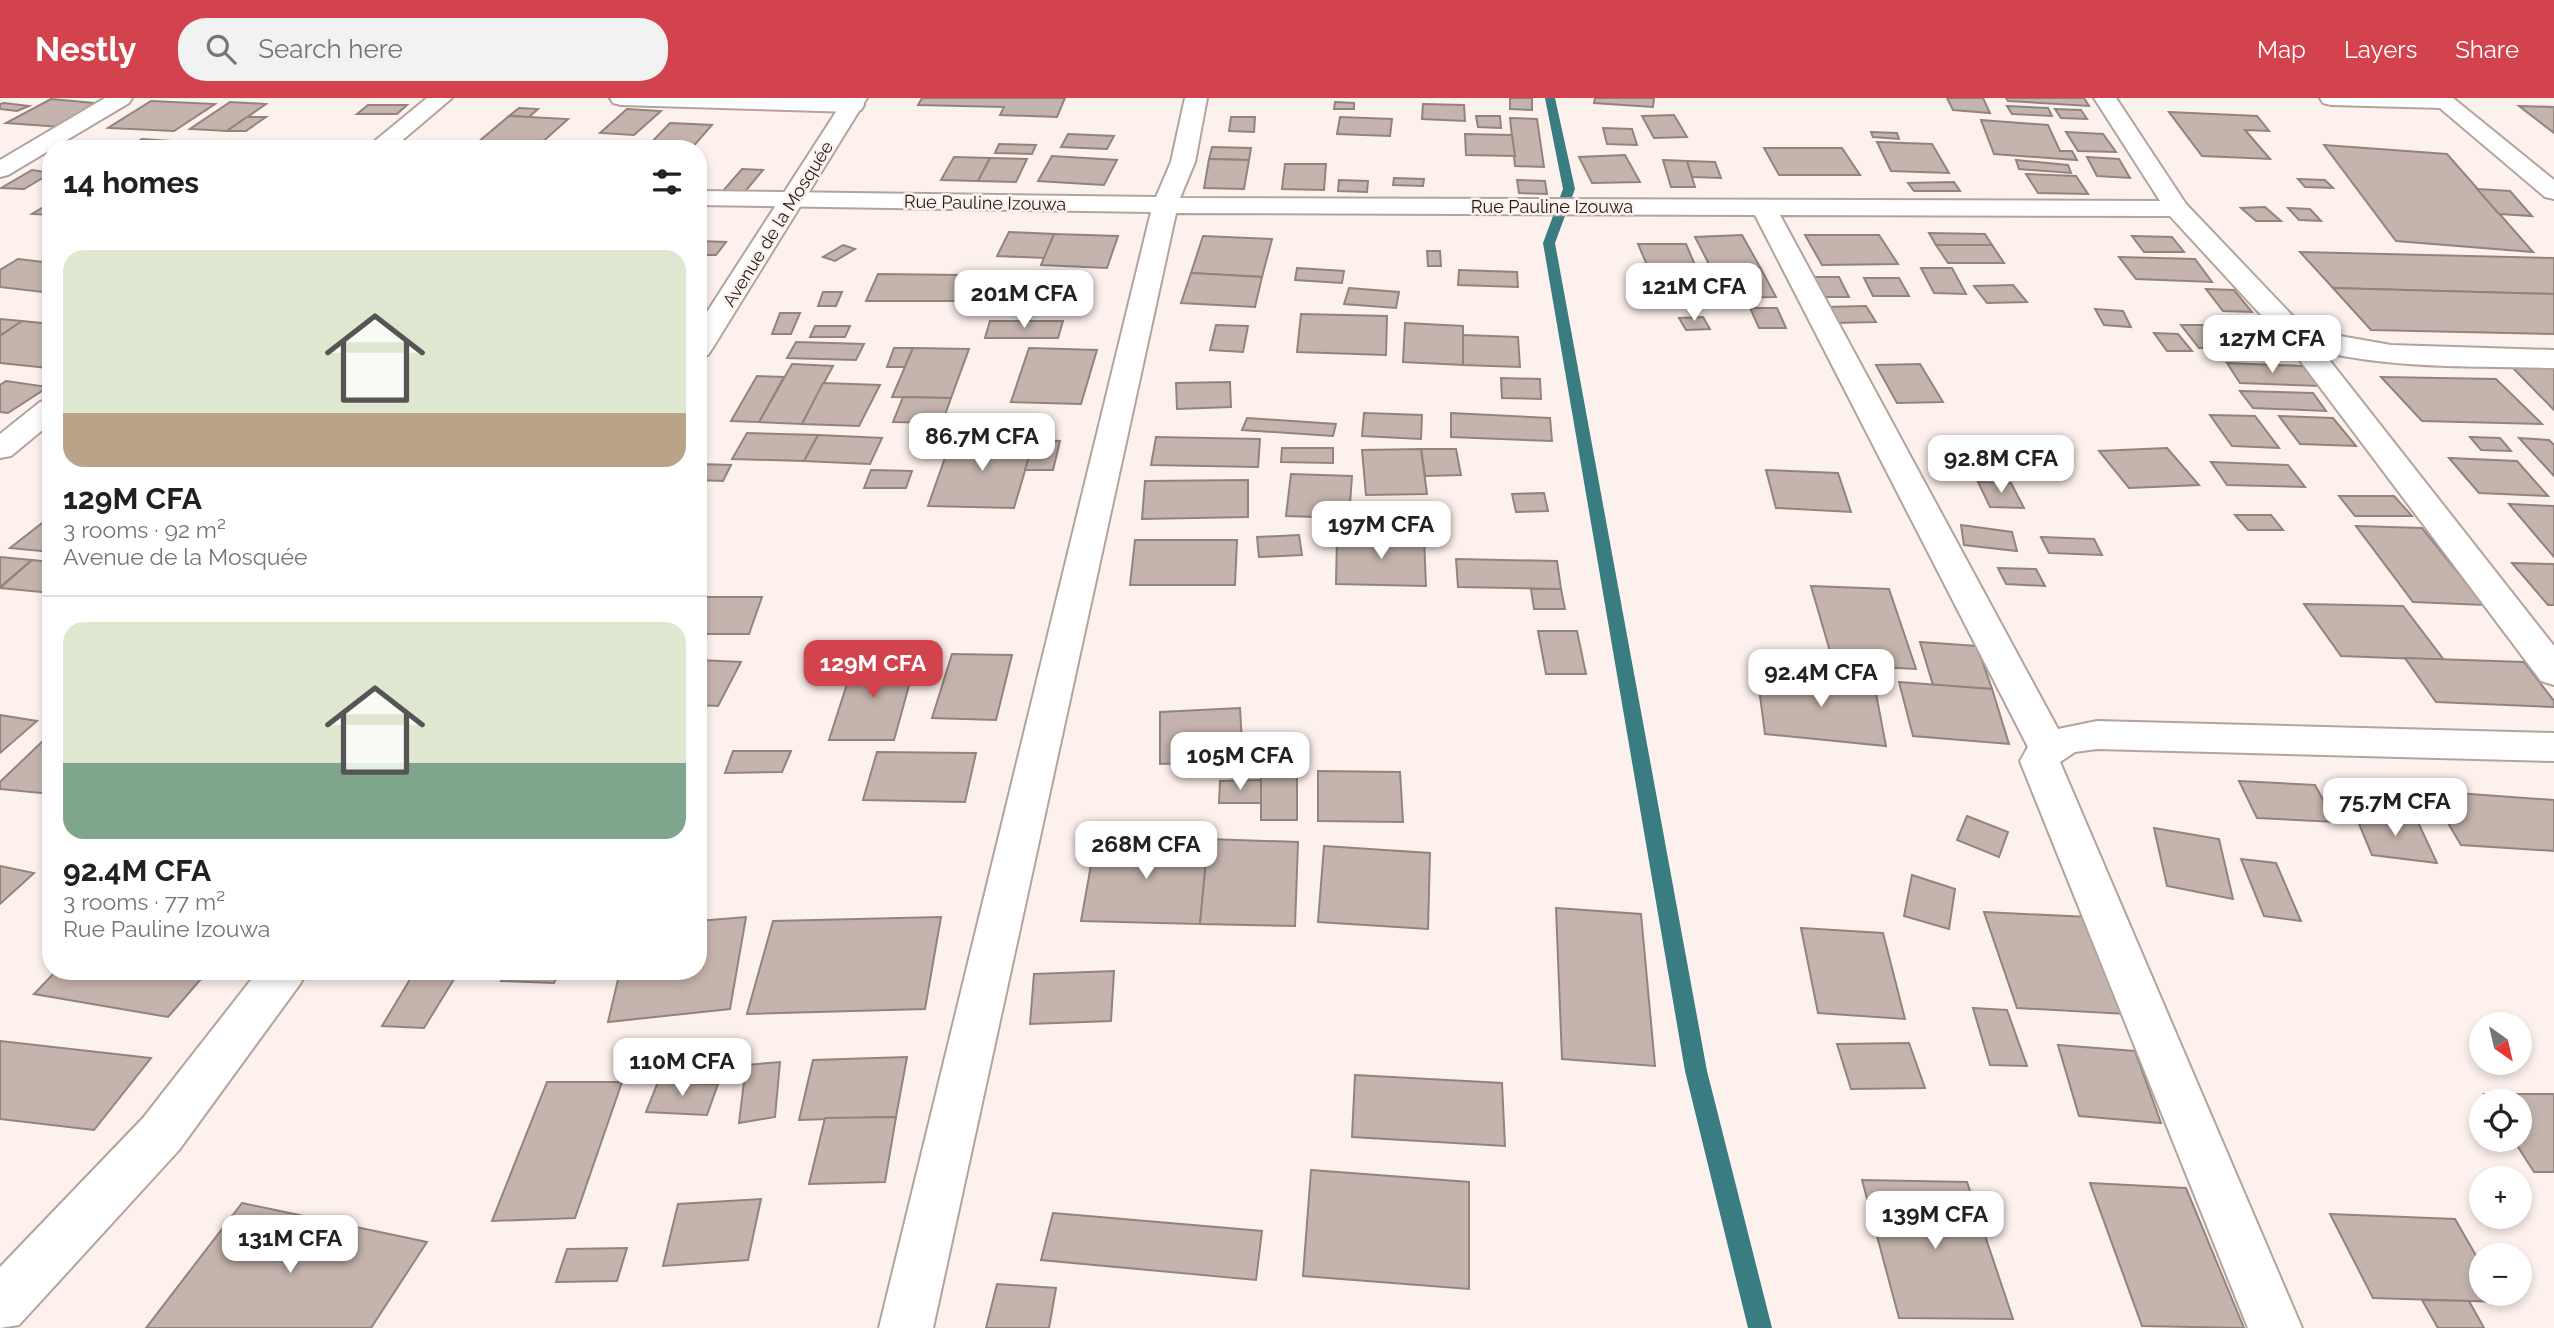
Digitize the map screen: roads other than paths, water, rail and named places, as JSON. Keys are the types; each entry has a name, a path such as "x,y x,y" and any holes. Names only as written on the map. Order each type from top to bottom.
{"street":[{"path":"50,140 121,98"},
{"path":"388,140 440,98"},
{"path":"621,98 855,101"},
{"path":"906,1328 1165,205 1183,162 1196,98"},
{"path":"2105,98 2178,209 2296,336 2554,672"},
{"path":"2331,98 2441,100 2554,192"},
{"name":"Avenue de la Mosquée","path":"707,335 855,101"},
{"path":"0,170 42,145"},
{"name":"Rue Pauline Izouwa","path":"707,198 1165,205 2178,209"},
{"path":"1764,208 2048,747"},
{"path":"2296,336 2326,345 2398,353 2554,359"},
{"path":"0,449 42,415"},
{"path":"2275,1328 2040,761 2048,747 2065,739 2097,735 2554,747"},
{"path":"0,1306 161,1134 277,980"}],"waterway":[{"path":"1550,98 1569,189 1549,243 1696,1071 1760,1328"}]}
